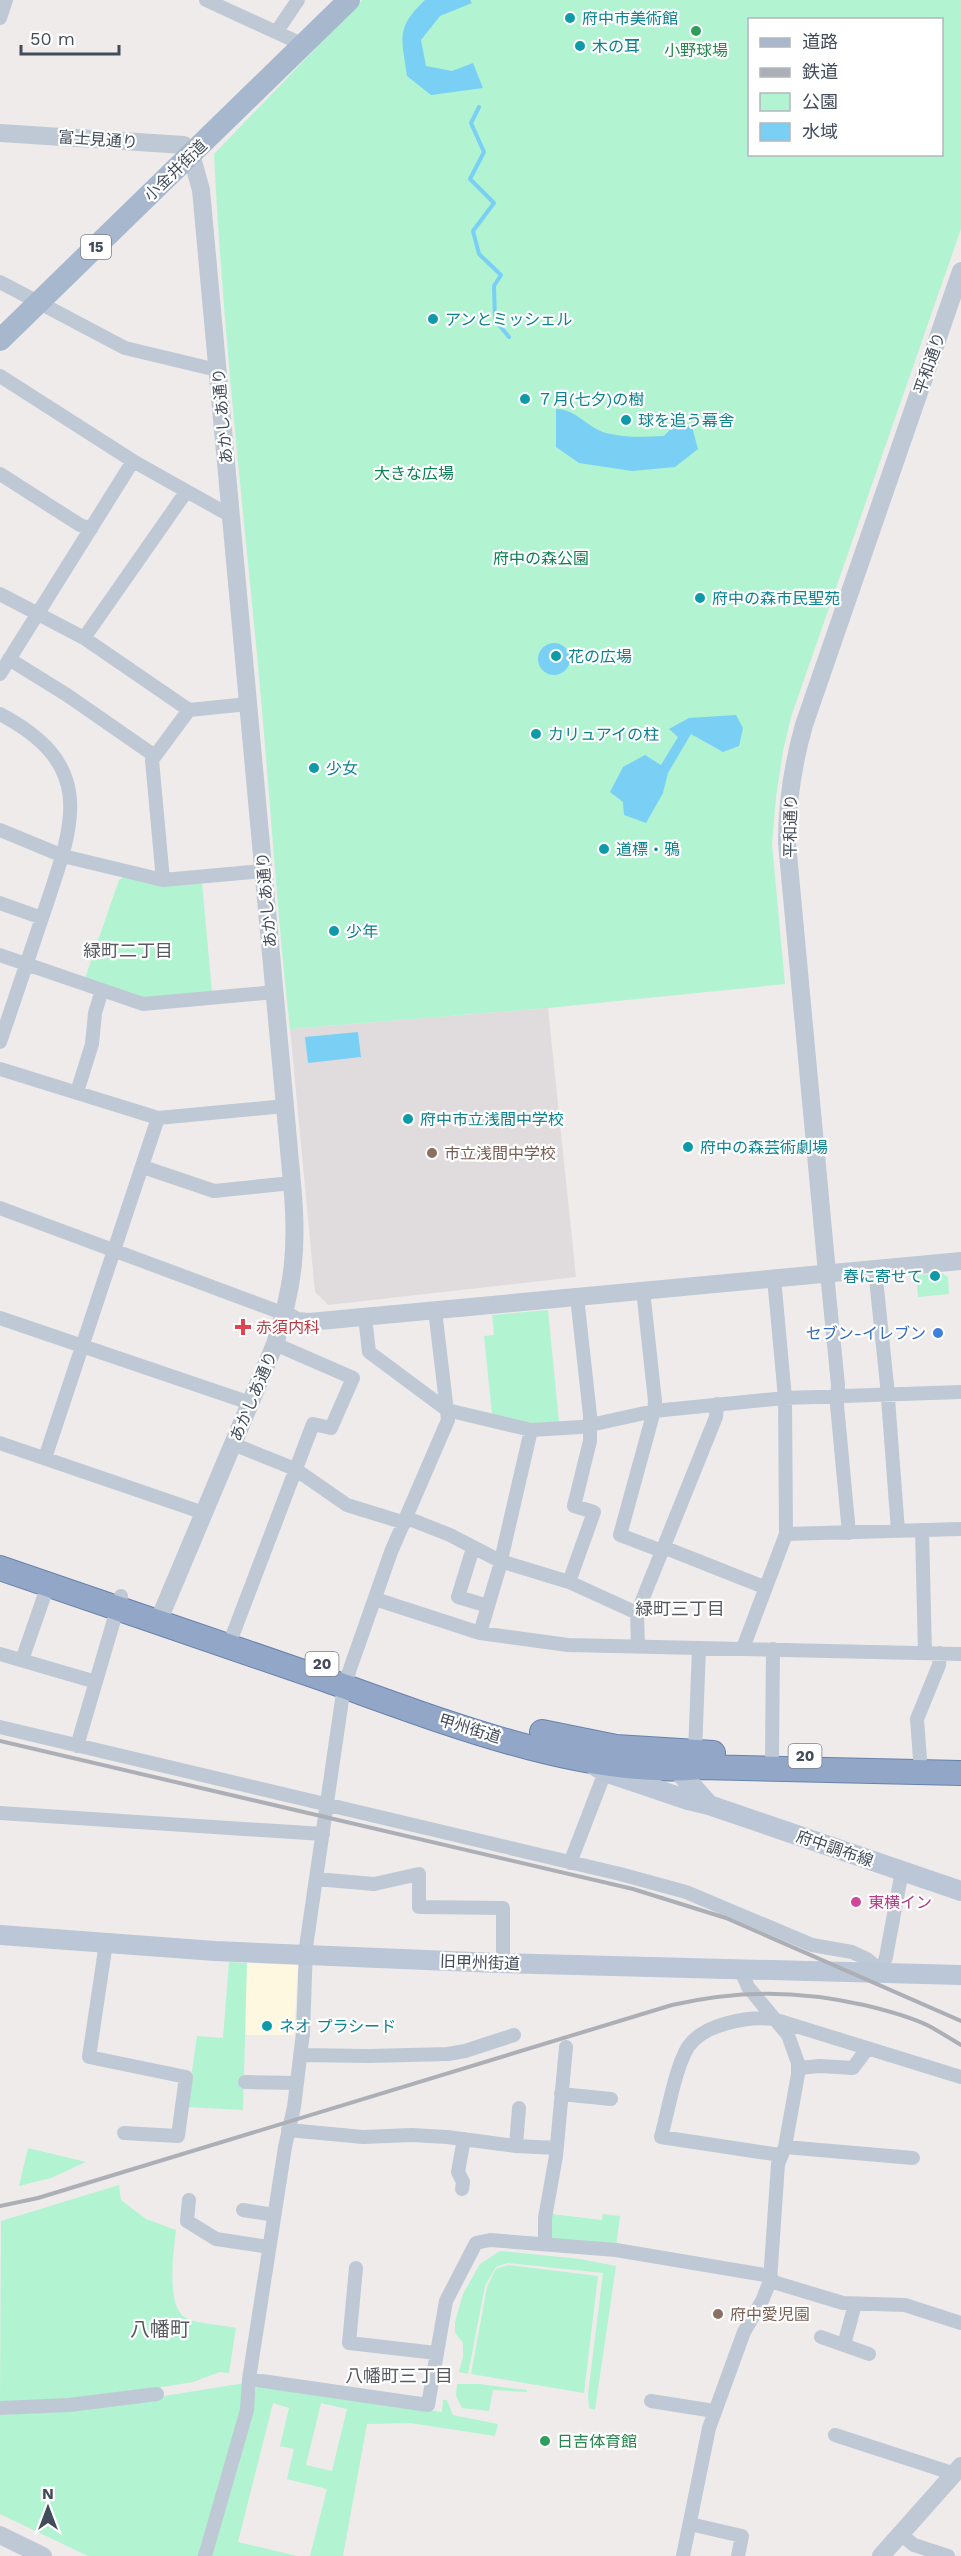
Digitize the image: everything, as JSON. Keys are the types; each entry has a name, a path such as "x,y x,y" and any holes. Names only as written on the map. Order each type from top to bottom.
{"highway":[{"name":"甲州街道","path":"0,1556 120,1603"},
{"name":"甲州街道","path":"0,1568 48,1585 161,1616 346,1680 529,1730 649,1751 692,1769 772,1755 961,1760"},
{"name":"甲州街道","path":"161,1616 233,1634 476,1731 579,1758 616,1764 692,1769 961,1773"}],"main road":[{"name":"小金井街道","path":"0,339 350,0"},
{"name":"府中調布線","path":"579,1758 605,1772 961,1891"},
{"path":"692,1769 709,1805"},
{"name":"旧甲州街道","path":"0,1935 307,1955 503,1963 881,1971 961,1975"}],"street":[{"path":"0,18 6,0"},
{"path":"206,0 304,45"},
{"path":"277,31 298,0"},
{"name":"富士見通り","path":"0,133 184,145 191,154"},
{"name":"あかしあ通り","path":"161,1616 275,1344 285,1314 294,1273 296,1248 201,190 191,154"},
{"name":"平和通り","path":"827,1273 787,843 788,798 804,725 961,271"},
{"path":"0,282 125,348 217,370"},
{"path":"0,376 133,461 231,516"},
{"path":"0,674 133,461"},
{"path":"0,474 80,525 91,529"},
{"path":"84,638 186,492"},
{"path":"0,594 84,638 189,710 248,704"},
{"path":"9,659 67,695 155,756"},
{"path":"163,880 152,760 189,710"},
{"path":"0,714 23,726 45,744 65,777 71,811 63,856 0,1042"},
{"path":"0,830 63,856 163,880 263,871"},
{"path":"0,903 42,918"},
{"path":"0,955 143,1004 274,992"},
{"path":"77,1092 92,1044 95,1013 102,990"},
{"path":"0,1069 158,1118 285,1106"},
{"path":"45,1458 158,1118"},
{"path":"143,1167 214,1191 292,1184"},
{"path":"0,1208 285,1314 297,1321 309,1322 961,1261"},
{"path":"875,1269 898,1531"},
{"path":"827,1273 849,1533"},
{"path":"743,1648 764,1587 786,1534 785,1398 774,1278"},
{"path":"643,1290 655,1401 620,1535 764,1587"},
{"path":"569,1582 594,1512 574,1506 590,1441 577,1297"},
{"path":"205,2556 247,2410 249,2379 269,2247 288,2130 294,2107 316,1879 346,1680 391,1552 448,1420 435,1310"},
{"path":"365,1317 369,1352 447,1410 531,1430 590,1425 654,1411 717,1404 785,1398 961,1392"},
{"path":"0,1318 250,1403"},
{"path":"233,1634 313,1424 331,1428 353,1378 275,1344"},
{"path":"638,1646 637,1613 716,1417 717,1404"},
{"path":"480,1633 500,1562 531,1430"},
{"path":"0,1443 204,1513"},
{"path":"233,1444 295,1469 347,1505 406,1520 450,1535 500,1562 569,1582 637,1613"},
{"path":"786,1534 961,1529"},
{"path":"922,1530 925,1653"},
{"path":"473,1548 458,1597 488,1606"},
{"path":"22,1660 48,1585"},
{"path":"375,1599 480,1633 568,1645 961,1654"},
{"path":"77,1746 120,1603"},
{"path":"692,1769 699,1648"},
{"path":"772,1755 773,1649"},
{"path":"920,1759 917,1719 939,1665 940,1653"},
{"path":"0,1654 96,1682"},
{"path":"0,1727 686,1892 813,1945 852,1952 867,1959 881,1971 886,1957 902,1871"},
{"path":"570,1863 605,1772"},
{"path":"0,1813 323,1833"},
{"path":"316,1879 374,1884 419,1874 419,1907 503,1908 503,1963"},
{"path":"106,1943 89,2057 186,2077 178,2136 124,2133"},
{"path":"683,2556 714,2411 744,2332 762,2301 771,2279 775,2193 798,2068 788,2035 748,1987 740,1968"},
{"path":"913,2158 782,2151 661,2137 681,2064 690,2044 707,2032 736,2020 757,2017 773,2019 961,2077"},
{"path":"300,2055 448,2054 465,2051 514,2035"},
{"path":"545,2243 545,2218 557,2148 566,2047"},
{"path":"798,2068 820,2066 853,2068 867,2049"},
{"path":"245,2082 297,2083"},
{"path":"561,2094 611,2099"},
{"path":"516,2146 519,2108"},
{"path":"288,2130 363,2137 412,2135 557,2148"},
{"path":"462,2189 463,2182 458,2172 464,2139"},
{"path":"189,2200 187,2221 216,2239 269,2247"},
{"path":"243,2210 274,2215"},
{"path":"249,2379 428,2405 446,2301 476,2243 490,2240 616,2250 771,2279 843,2303 905,2305 961,2323"},
{"path":"356,2268 349,2343 436,2353"},
{"path":"844,2345 855,2304"},
{"path":"821,2337 869,2354"},
{"path":"0,2409 69,2405 157,2394"},
{"path":"651,2401 714,2411"},
{"path":"834,2435 958,2470 881,2556"},
{"path":"690,2524 742,2536 738,2556"},
{"path":"900,2534 914,2545 948,2556"},
{"path":"0,2535 43,2556"}],"shaded area":[{"name":"市立浅間中学校","path":"548,1008 576,1277 328,1305 315,1292 290,1029"},
{"path":"247,1963 298,1965 294,2035 243,2035"}],"green space":[{"name":"府中の森公園","path":"362,0 961,0 961,229 791,717 783,751 772,844 785,984 548,1008 290,1029 217,217 214,154"},
{"path":"124,877 202,882 212,992 144,999 85,978 119,880"},
{"path":"942,1273 948,1277 949,1294 918,1297 916,1275"},
{"path":"548,1310 559,1422 535,1424 492,1414 484,1336 494,1335 492,1315"},
{"path":"229,1962 247,1963 243,2110 187,2107 197,2036 223,2038"},
{"path":"28,2148 86,2162 51,2178 19,2186"},
{"path":"119,2185 121,2200 146,2219 176,2230 172,2277 175,2302 179,2312 191,2320 236,2328 229,2373 220,2372 193,2382 70,2400 0,2404 1,2221"},
{"path":"552,2214 602,2220 603,2214 620,2216 616,2247 554,2239 549,2234"},
{"path":"500,2251 580,2259 616,2266 595,2410 589,2408 588,2394 603,2273 507,2263 496,2267 485,2286 468,2374 459,2372 463,2357 463,2343 455,2333 455,2322 463,2294 480,2264"},
{"path":"508,2265 598,2276 584,2393 471,2374 487,2287 496,2269"},
{"path":"245,2383 243,2412 201,2556 88,2556 0,2514 0,2415 70,2411"},
{"path":"457,2384 479,2384 527,2390 527,2392 493,2390 489,2411 462,2408 456,2396"},
{"path":"257,2386 442,2412 443,2400 447,2400 453,2415 498,2424 495,2436 410,2423 367,2424 343,2556 310,2556 327,2489 287,2479 294,2449 280,2446 289,2408 273,2403 238,2542 297,2556 207,2556","holes":["321,2403 347,2409 332,2471 306,2465"]}],"water":[{"path":"425,0 470,0 472,3 440,16 421,40 426,66 452,71 473,63 483,88 431,95 407,76 403,35 409,18"},
{"path":"556,409 576,415 600,431 620,436 664,436 678,421 692,427 698,449 675,467 632,471 579,463 556,447"},
{"path":"554,643 565,648 570,659 565,670 554,675 543,670 538,659 543,648"},
{"path":"736,715 743,728 739,746 723,752 691,734 668,773 663,793 646,823 624,815 623,802 610,792 623,767 645,755 661,765 678,737 669,729 689,718"},
{"path":"358,1032 361,1057 308,1063 305,1037"}],"waterway":[{"path":"479,107 471,123 484,152 470,179 494,203 473,231 479,254 501,275 494,286 495,320 509,337"}],"railway":[{"path":"0,1741 633,1889 726,1918 961,2021"},
{"path":"0,2206 38,2198 672,2005 697,2000 744,1994 791,1994 839,2000 913,2019 961,2045"}],"place":[{"name":"府中市美術館","path":"570,18"},
{"name":"小野球場","path":"696,31"},
{"name":"木の耳","path":"580,46"},
{"name":"アンとミッシェル","path":"433,319"},
{"name":"７月(七夕)の樹","path":"525,399"},
{"name":"球を追う幕舎","path":"626,420"},
{"name":"府中の森市民聖苑","path":"700,598"},
{"name":"花の広場","path":"556,656"},
{"name":"カリュアイの柱","path":"536,734"},
{"name":"少女","path":"314,768"},
{"name":"道標・鴉","path":"604,849"},
{"name":"少年","path":"334,931"},
{"name":"府中市立浅間中学校","path":"408,1119"},
{"name":"府中の森芸術劇場","path":"688,1147"},
{"name":"市立浅間中学校","path":"432,1153"},
{"name":"春に寄せて","path":"935,1276"},
{"name":"赤須内科","path":"243,1327"},
{"name":"セブン-イレブン","path":"938,1333"},
{"name":"東横イン","path":"856,1902"},
{"name":"ネオ プラシード","path":"267,2026"},
{"name":"府中愛児園","path":"718,2314"},
{"name":"日吉体育館","path":"545,2441"}],"district":[{"name":"緑町二丁目","path":"128,951"},
{"name":"緑町三丁目","path":"680,1609"},
{"name":"八幡町","path":"160,2329"},
{"name":"八幡町三丁目","path":"399,2376"}],"park label":[{"name":"大きな広場","path":"414,473"}]}
